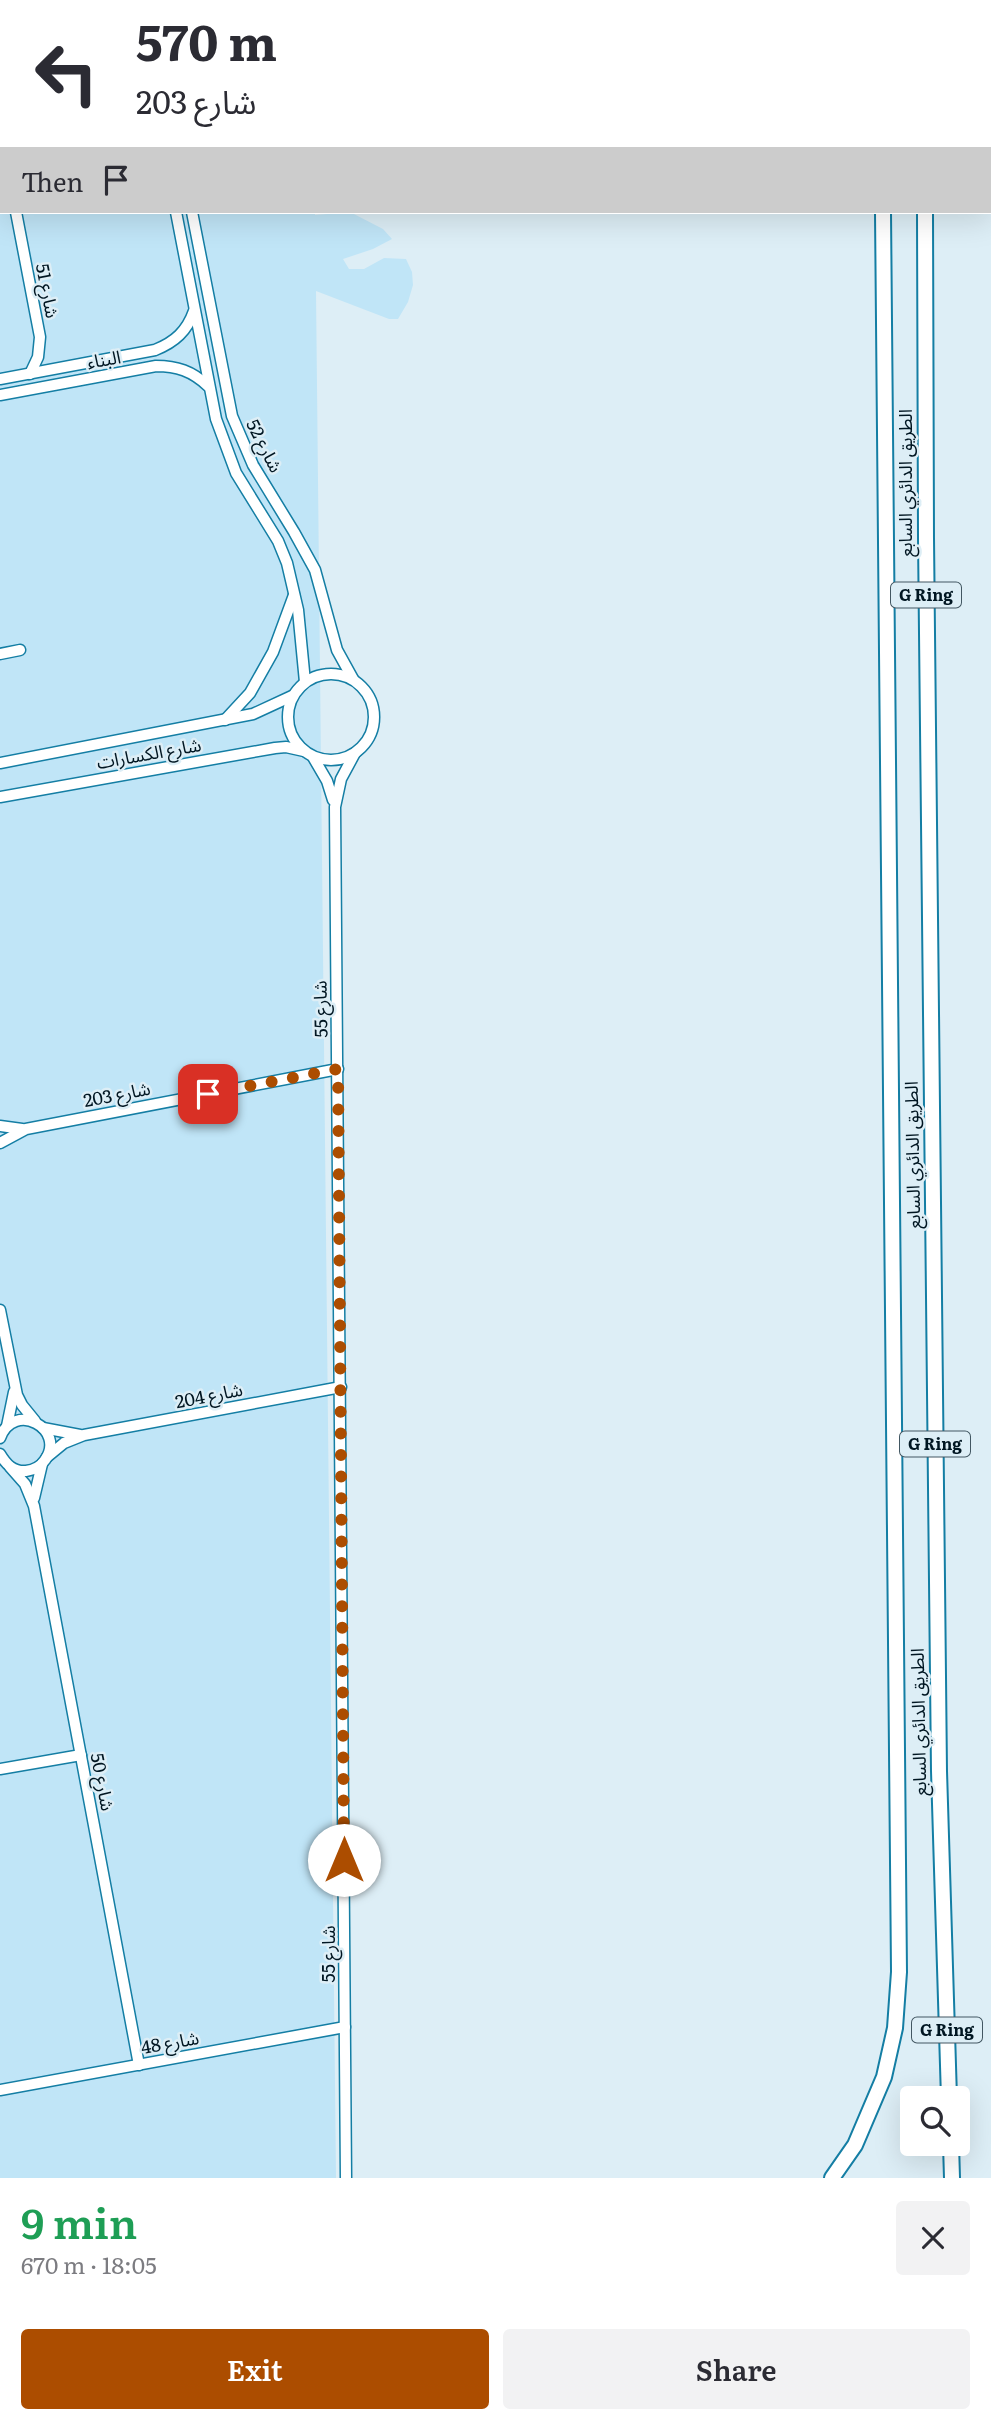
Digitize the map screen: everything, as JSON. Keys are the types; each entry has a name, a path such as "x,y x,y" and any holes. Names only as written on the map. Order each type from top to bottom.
{"highway":[{"path":"832,2178 855,2145 884,2077 895,2028 899,1972 883,214"},
{"name":"الطريق الدائري السابع","path":"924,214 939,1771 949,2086"},
{"path":"951,2156 952,2178"}],"street":[{"name":"شارع 51","path":"16,214 40,337 38,357 30,374"},
{"name":"شارع 52","path":"176,214 216,419 236,472 278,541 292,581 298,610 305,682"},
{"name":"شارع 52","path":"192,214 232,416 253,464 315,570 337,650 353,679"},
{"name":"البناء","path":"0,379 155,350 166,346 184,331 194,310"},
{"name":"البناء","path":"0,395 156,366 185,370 198,376 209,386"},
{"path":"225,720 250,693 273,652 294,595"},
{"path":"0,654 20,650"},
{"path":"305,682 323,674 334,673 353,679 366,691 373,706 374,724 367,741 355,753"},
{"name":"شارع الكسارات","path":"0,764 253,714 292,696 305,682"},
{"path":"292,696 287,720 295,742 309,754"},
{"name":"شارع الكسارات","path":"0,797 275,747 286,747 334,760 355,753"},
{"name":"شارع 55","path":"346,2178 335,807 341,779 355,753"},
{"name":"شارع 55","path":"309,754 327,781 335,807"},
{"name":"شارع 203","path":"0,1143 26,1129 338,1069"},
{"name":"شارع 203","path":"0,1126 26,1129"},
{"path":"0,1310 14,1385 22,1405 39,1425"},
{"path":"2,1433 12,1406 14,1385"},
{"name":"شارع 204","path":"45,1460 64,1443 84,1435 341,1387"},
{"name":"شارع 204","path":"2,1433 21,1420 84,1435"},
{"name":"شارع 50","path":"34,1506 36,1484 50,1442 39,1425"},
{"path":"4,1461 27,1471 45,1460"},
{"name":"شارع 50","path":"4,1461 25,1484 34,1506 139,2065"},
{"path":"0,1769 81,1755"},
{"name":"شارع 48","path":"0,2090 345,2027"}],"shaded area":[{"path":"0,214 354,214 383,229 392,239 343,259 349,269 364,269 384,258 406,259 412,272 413,285 408,302 398,319 389,319 316,291 336,2178 0,2178"}],"route":[{"path":"208,1094 338,1069 344,1860"}]}
